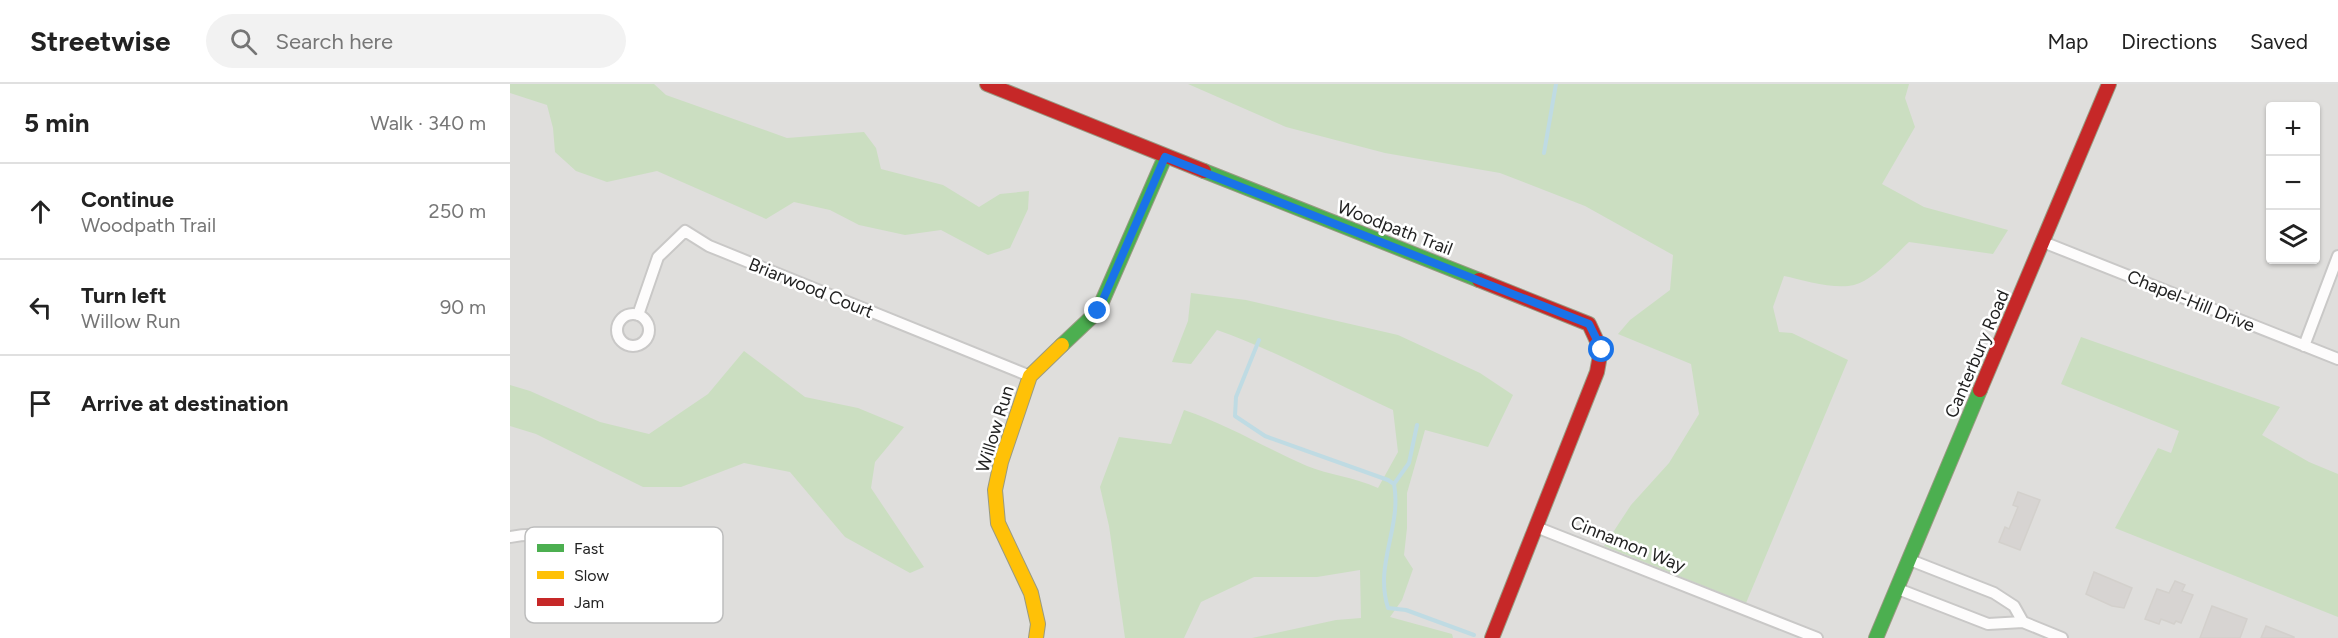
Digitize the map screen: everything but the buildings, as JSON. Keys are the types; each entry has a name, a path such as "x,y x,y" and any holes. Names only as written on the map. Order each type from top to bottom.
{"street":[{"name":"Woodpath Trail","path":"987,84 1165,157 1589,324 1602,350 1597,372 1536,527"},
{"name":"Canterbury Road","path":"1876,638 2109,84"},
{"name":"Willow Run","path":"1036,638 1038,624 1031,593 998,523 995,490 1001,462 1030,376 1098,311 1165,157"},
{"name":"Briarwood Court","path":"638,315 658,257 685,231 710,246 1030,376"},
{"name":"Chapel-Hill Drive","path":"2043,242 2338,359"},
{"path":"2304,346 2338,256"},
{"path":"1492,638 1536,527"},
{"name":"Cinnamon Way","path":"1536,527 1817,638"},
{"path":"510,537 525,537"},
{"path":"1910,560 1994,593 2014,606 2023,622"},
{"path":"1898,589 1988,624 2023,622 2062,638"}],"shaded area":[{"path":"510,84 2101,84 1868,638 510,638"},
{"path":"2116,84 2338,84 2338,638 1881,638"}],"green space":[{"path":"510,84 654,84 666,95 787,138 864,132 876,148 881,169 943,185 979,207 1000,194 1029,191 1028,209 1010,248 988,255 941,230 905,235 859,225 830,210 794,202 766,219 657,171 607,182 576,171 555,152 553,128 547,105 510,93"},
{"path":"1188,84 1909,84 1905,98 1915,127 1882,184 1924,207 2008,230 1993,254 1909,242 1876,273 1854,285 1829,285 1784,276 1773,307 1779,332 1792,333 1848,360 1746,603 1604,546 1631,505 1669,463 1699,414 1691,364 1618,334 1630,320 1670,290 1673,255 1585,206 1500,173 1385,153 1286,127"},
{"path":"1191,293 1246,300 1398,335 1480,373 1513,395 1488,447 1425,430 1407,493 1404,555 1413,569 1402,600 1390,617 1452,634 1453,638 1252,638 1336,620 1361,618 1360,570 1317,577 1254,577 1201,602 1184,638 1125,638 1109,526 1100,487 1119,437 1171,444 1184,410 1215,422 1307,466 1378,488 1398,452 1393,410 1239,338 1217,330 1191,364 1172,362 1188,321"},
{"path":"2081,337 2280,407 2262,435 2309,462 2338,474 2338,617 2115,528 2158,448 2171,453 2179,431 2061,384"},
{"path":"744,351 805,397 858,408 904,427 875,462 871,488 924,567 910,573 845,537 790,472 744,463 681,487 643,487 536,434 510,426 510,385 530,391 600,422 649,434 708,394"}],"waterway":[{"path":"1544,153 1556,84"},
{"path":"1259,340 1236,397 1235,416 1265,436 1394,484 1394,515 1384,576 1388,608 1406,610 1474,635"},
{"path":"1394,484 1409,463 1417,425"}],"traffic: fast":[{"path":"1062,345 1098,311 1165,157"},
{"path":"1204,171 1479,280"},
{"path":"1876,638 1980,390"}],"traffic: slow":[{"path":"1036,638 1038,624 1031,593 998,523 995,490 1001,462 1030,376 1062,345"}],"traffic: jam":[{"path":"987,84 1204,171"},
{"path":"1980,390 2109,84"},
{"path":"1479,280 1589,324 1601,350 1597,372 1492,638"}],"route":[{"path":"1098,311 1165,157 1589,324 1602,350"}]}
